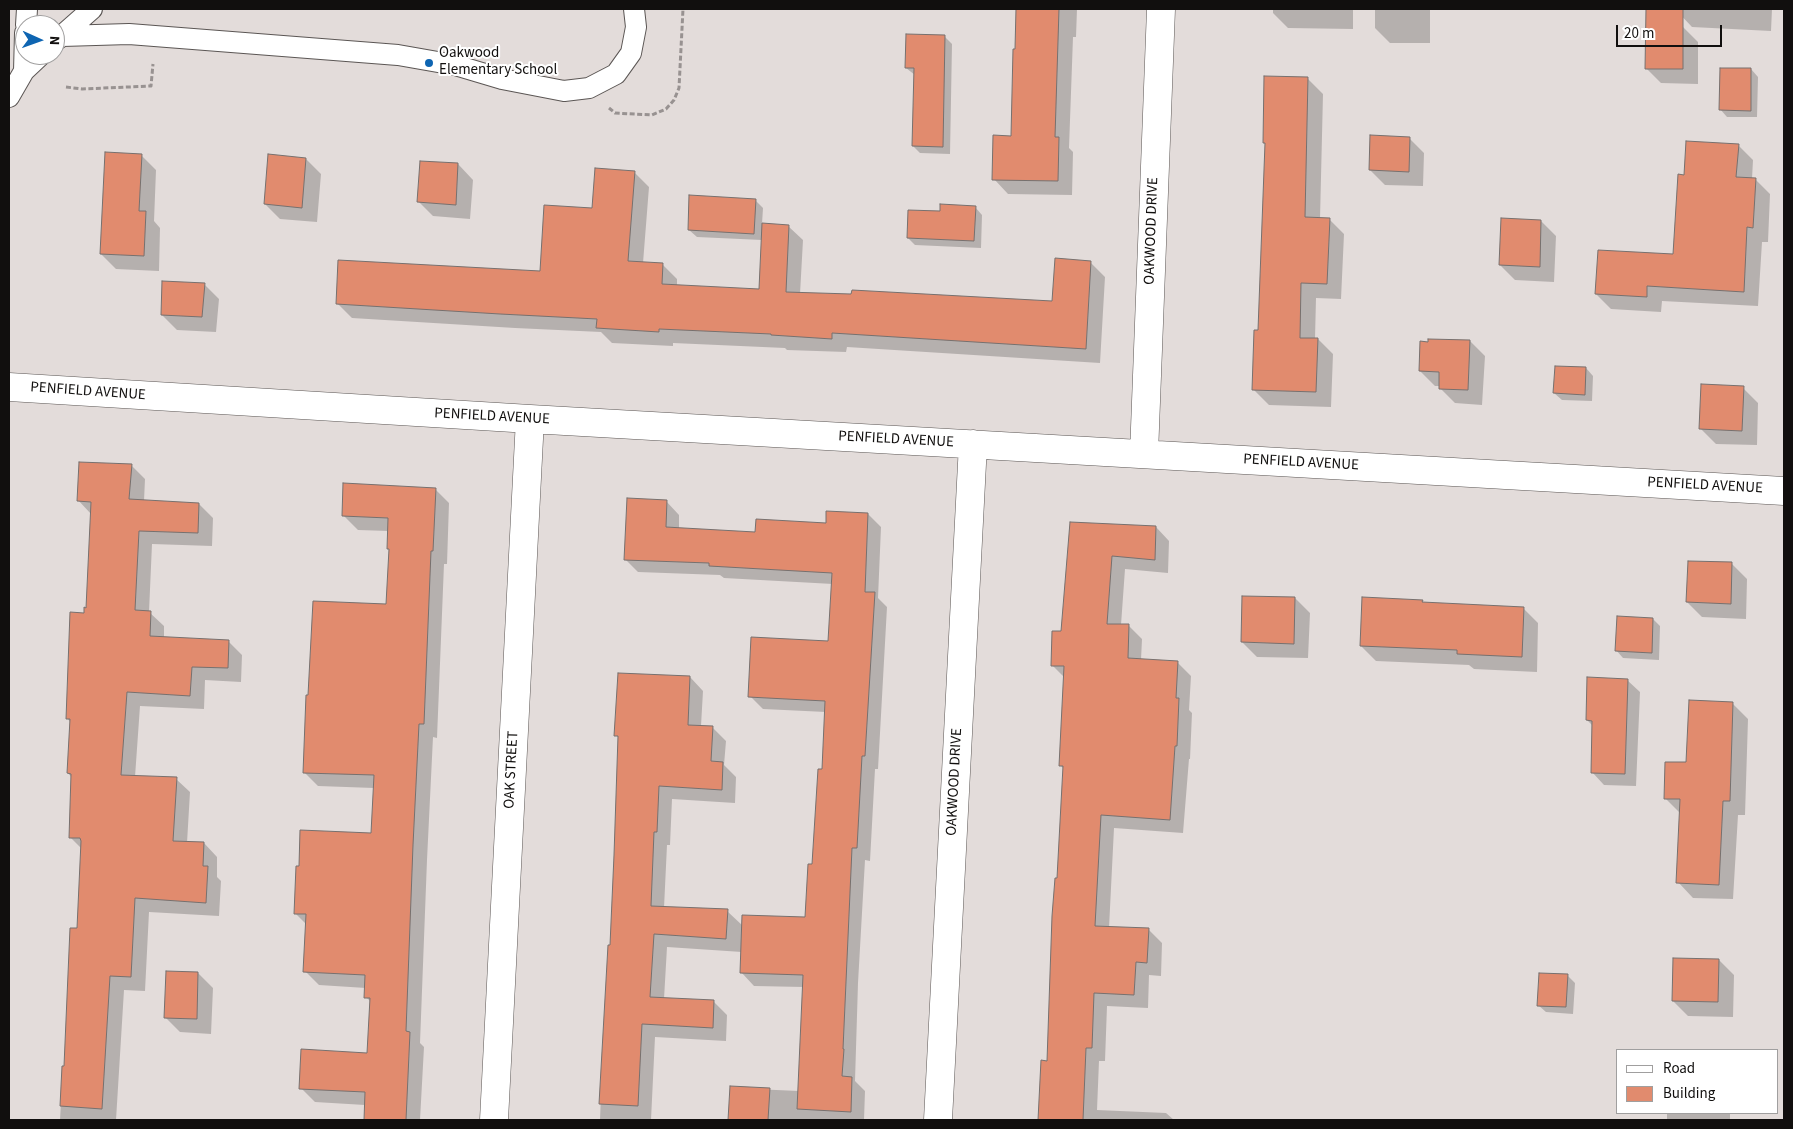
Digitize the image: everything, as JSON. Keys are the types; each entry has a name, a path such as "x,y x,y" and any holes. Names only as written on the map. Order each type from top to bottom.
{"street":[{"name":"OAKWOOD DRIVE","path":"1144,454 1161,9"},
{"name":"PENFIELD AVENUE","path":"9,387 1784,491"},
{"name":"OAK STREET","path":"494,1120 530,419"},
{"name":"OAKWOOD DRIVE","path":"938,1120 972,444"}],"lane":[{"path":"65,34 92,9"},
{"path":"65,39 129,34 398,55 455,64 502,79 564,91 588,88 616,74 631,53 636,27 634,9"},
{"path":"24,65 24,71"},
{"path":"9,96 24,71 30,65"}],"path":[{"path":"615,113 652,115 666,109 674,100 679,88 683,9"},
{"path":"66,87 82,89 142,86"}],"building":[{"path":"1016,9 1059,9 1055,137 1059,137 1058,181 992,180 993,135 1011,136"},
{"path":"1646,9 1683,9 1683,69 1645,69"},
{"path":"906,34 945,35 943,147 912,146 914,68 905,68"},
{"path":"1720,68 1751,68 1751,111 1719,110"},
{"path":"1264,76 1308,77 1305,217 1330,218 1327,284 1301,283 1300,338 1318,338 1316,392 1252,390 1254,330 1258,330 1265,143 1263,143"},
{"path":"1370,135 1410,137 1409,172 1369,170"},
{"path":"1686,141 1739,144 1736,177 1756,178 1753,228 1747,227 1744,292 1647,286 1647,297 1595,294 1598,250 1673,254 1678,174 1684,175"},
{"path":"105,152 142,154 139,211 146,211 144,256 100,254"},
{"path":"268,154 306,158 302,208 264,204"},
{"path":"420,161 458,163 456,205 417,202"},
{"path":"595,168 635,171 628,261 663,263 662,284 759,289 762,223 789,225 786,292 851,294 852,290 1052,301 1055,258 1091,261 1086,349 832,333 832,339 659,329 659,332 596,328 597,319 336,304 338,260 540,271 544,205 592,208"},
{"path":"689,195 756,199 754,234 688,230"},
{"path":"940,204 976,206 974,241 907,238 908,210 940,211"},
{"path":"1501,218 1541,220 1540,267 1499,265"},
{"path":"162,281 205,283 202,317 161,315"},
{"path":"1428,339 1470,340 1468,390 1439,389 1439,372 1419,371 1420,341 1428,342"},
{"path":"1555,366 1586,367 1585,395 1553,393"},
{"path":"1701,384 1744,386 1742,431 1699,429"},
{"path":"79,462 132,464 129,499 199,503 198,533 139,531 135,610 151,611 150,636 229,640 228,668 192,667 190,696 127,692 121,775 177,777 173,841 204,842 203,866 208,866 206,903 135,898 131,977 110,976 102,1109 60,1106 62,1066 64,1066 70,928 77,928 81,841 80,838 69,838 71,774 67,773 70,719 66,719 70,612 84,613 84,607 86,608 91,502 77,501"},
{"path":"343,483 436,488 433,551 431,551 424,724 419,724 413,845 406,1031 410,1032 406,1120 364,1120 365,1092 299,1089 301,1049 367,1053 370,998 364,998 365,975 303,972 306,914 294,914 296,866 299,866 300,830 371,833 374,775 303,773 306,695 308,695 313,601 386,604 389,549 387,549 388,518 342,516"},
{"path":"627,498 667,500 666,527 755,532 756,519 826,523 826,511 868,513 865,592 875,592 865,756 862,756 857,848 852,848 842,1076 852,1077 851,1112 797,1109 803,975 740,973 742,915 805,917 808,864 812,864 818,769 822,769 825,701 748,697 751,637 828,641 832,573 709,566 709,563 624,560"},
{"path":"1070,522 1156,526 1155,560 1112,556 1107,624 1129,624 1128,658 1178,661 1176,698 1179,698 1177,746 1175,746 1170,820 1101,815 1095,926 1149,928 1147,963 1136,962 1134,995 1094,993 1092,1048 1086,1048 1083,1120 1038,1120 1041,1060 1047,1061 1052,916 1055,878 1057,878 1063,766 1059,766 1064,666 1051,666 1052,631 1061,631"},
{"path":"1688,561 1732,562 1731,604 1686,602"},
{"path":"1242,596 1295,597 1294,644 1241,642"},
{"path":"1362,597 1524,607 1522,657 1457,654 1457,650 1360,646"},
{"path":"1617,616 1653,618 1652,653 1615,651"},
{"path":"618,673 690,676 688,725 713,726 711,761 723,762 722,790 659,786 657,832 654,832 651,906 728,909 726,939 654,934 650,997 714,1000 713,1028 642,1024 638,1106 599,1104 614,855 618,736 614,736"},
{"path":"1587,677 1628,679 1625,774 1591,773 1592,721 1586,720"},
{"path":"1689,700 1733,702 1730,801 1723,801 1719,885 1676,883 1680,799 1664,799 1665,762 1686,762"},
{"path":"1673,958 1719,959 1718,1002 1672,1001"},
{"path":"166,971 198,972 197,1019 164,1018"},
{"path":"1539,973 1568,974 1566,1007 1537,1006"},
{"path":"730,1086 770,1088 768,1120 728,1120"}],"place":[{"name":"Oakwood Elementary School","path":"429,63"}]}
